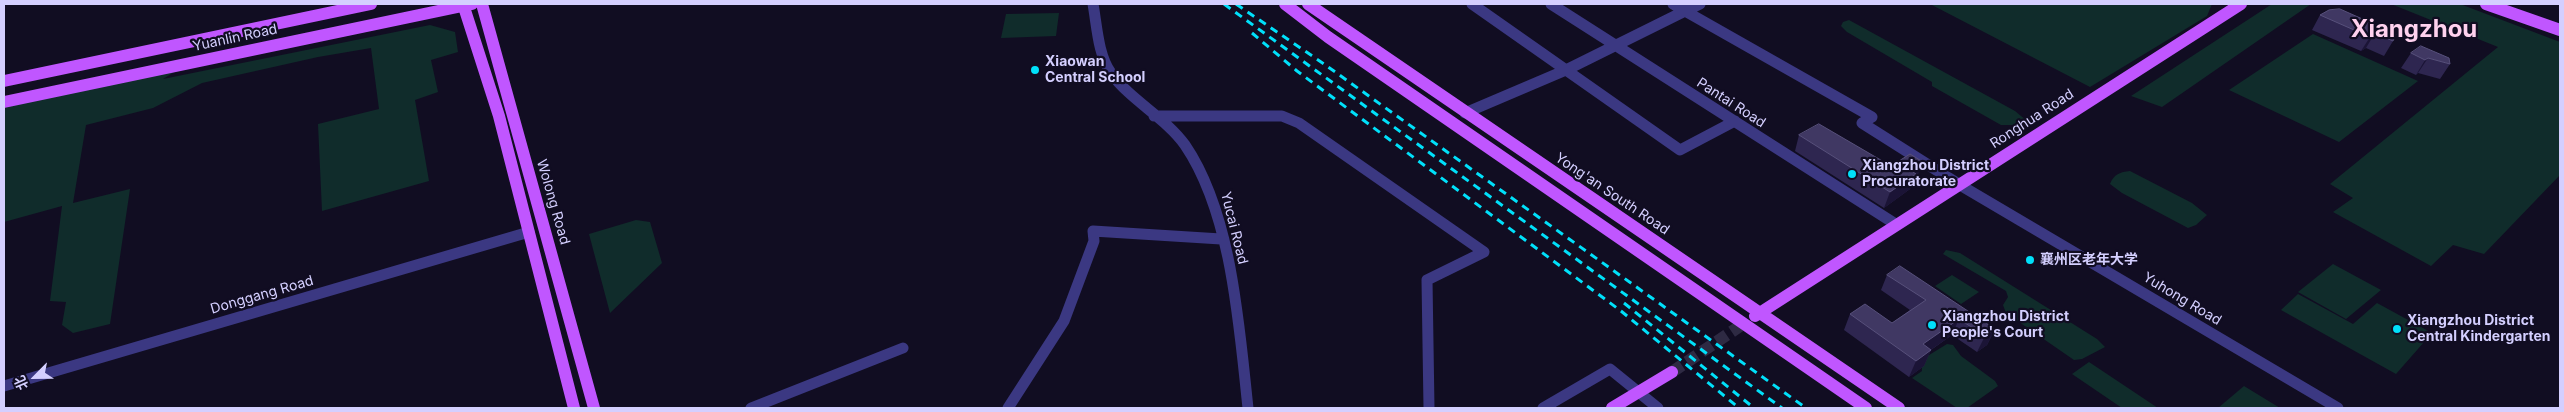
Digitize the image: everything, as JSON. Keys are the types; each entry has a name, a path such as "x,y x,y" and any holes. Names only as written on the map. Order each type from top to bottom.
{"main road":[{"name":"Yuanlin Road","path":"4,81 371,4"},
{"name":"Yuanlin Road","path":"4,102 467,4"},
{"path":"467,4 499,116 574,408"},
{"name":"Wolong Road","path":"482,4 594,408"},
{"path":"1285,4 1328,37 1742,325 1866,408"},
{"name":"Yong'an South Road","path":"1308,4 1899,408"},
{"name":"Ronghua Road","path":"1742,325 2241,4"},
{"path":"2486,4 2560,30"},
{"path":"2505,4 2560,23"},
{"path":"1612,408 1672,372"}],"street":[{"name":"Yucai Road","path":"1093,4 1101,47 1111,73 1184,144 1211,194 1235,294 1248,408"},
{"path":"1472,4 1680,150 1734,121"},
{"name":"Pantai Road","path":"1551,4 1897,225"},
{"path":"1673,4 1686,11"},
{"path":"1466,113 1566,70 1700,4"},
{"name":"Yuhong Road","path":"1686,11 1872,117 1862,123 1960,185 2338,408"},
{"path":"1154,116 1282,116 1300,123 1484,252 1427,280 1429,408"},
{"path":"1008,408 1064,321 1094,240 1092,231 1221,239"},
{"name":"Donggang Road","path":"4,386 529,232"},
{"path":"751,408 903,348"},
{"path":"1543,408 1610,369 1658,408"}],"green space":[{"path":"1930,4 2212,4 2207,16 2090,87"},
{"path":"2272,4 2311,4 2162,107 2131,96"},
{"path":"2391,4 2460,4 2560,42 2560,175 2484,254 2453,245 2431,266 2333,212 2353,198 2330,184 2498,47"},
{"path":"1059,13 1056,36 1001,38 1006,14"},
{"path":"1849,20 2015,111 2027,121 2017,125 2001,125 1932,86 1932,82 1847,32 1841,26 1843,22"},
{"path":"430,25 455,32 458,52 431,60 438,92 415,100 429,181 322,211 318,124 379,109 371,48 318,57 202,83 153,108 86,125 73,203 130,189 110,324 73,333 62,325 66,302 50,301 62,206 4,222 4,102 187,64 163,79"},
{"path":"2313,34 2418,81 2339,142 2229,90"},
{"path":"2130,171 2192,203 2207,215 2196,225 2188,228 2122,193 2110,184 2118,174"},
{"path":"636,220 650,222 662,263 610,313 589,234"},
{"path":"1946,250 1960,253 2097,339 2105,347 2082,359 2074,360 2006,313 2003,305 2008,297 2006,291 1943,254"},
{"path":"2333,264 2381,290 2346,319 2298,292"},
{"path":"1952,275 1979,292 1961,304 1935,286"},
{"path":"2298,294 2353,324 2377,303 2432,333 2396,374 2281,310"},
{"path":"1947,344 1953,345 1961,356 1995,381 1998,386 1967,408 1957,408 1912,378 1922,371 1921,360"},
{"path":"2089,362 2158,408 2122,408 2072,374"},
{"path":"2244,386 2280,408 2218,408"}],"building":[{"path":"2340,9 2396,34 2393,41 2375,33 2370,37 2320,15 2329,10"},
{"path":"2421,46 2449,58 2450,64 2428,58 2425,60 2411,53"},
{"path":"1819,124 1891,166 1910,154 1923,162 1910,170 1916,174 1890,192 1799,135"},
{"path":"1900,266 1995,329 1985,336 1959,319 1923,344 1931,350 1916,361 1850,314 1865,304 1892,323 1926,300 1887,275"}],"tunnel":[{"path":"1672,372 1740,326"}],"railway":[{"path":"1224,4 1782,408"},
{"path":"1236,4 1324,64 1806,408"},
{"path":"1252,33 1297,71 1621,311 1739,408"},
{"path":"1624,303 1754,408"}],"place":[{"name":"Xiaowan Central School","path":"1035,70"},
{"name":"Xiangzhou District Procuratorate","path":"1852,174"},
{"name":"襄州区老年大学","path":"2030,260"},
{"name":"Xiangzhou District People's Court","path":"1932,325"},
{"name":"Xiangzhou District Central Kindergarten","path":"2397,329"}],"district":[{"name":"Xiangzhou","path":"2414,30"}]}
